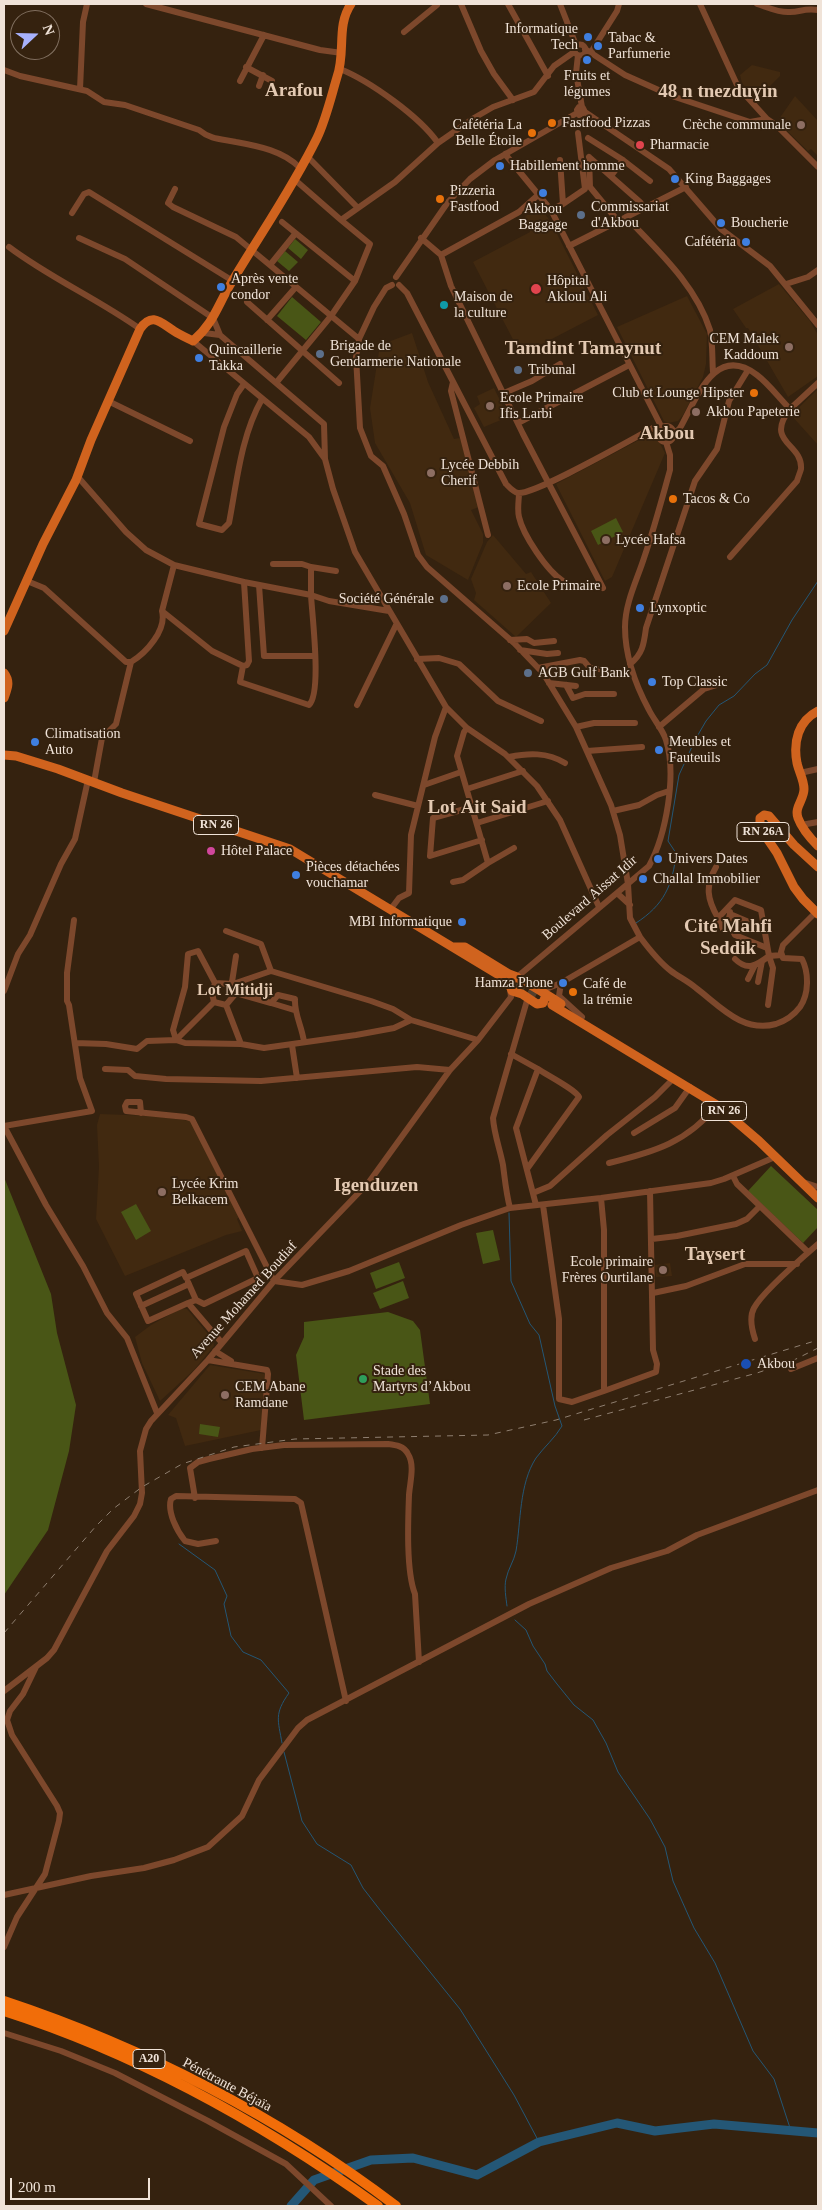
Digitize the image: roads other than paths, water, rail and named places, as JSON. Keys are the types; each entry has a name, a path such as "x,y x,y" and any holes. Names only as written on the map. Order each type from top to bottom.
{"highway":[{"name":"Pénétrante Béjaïa","path":"4,2002 66,2023 135,2052 214,2092 396,2206"},
{"name":"Pénétrante Béjaïa","path":"4,2011 85,2040 285,2138 378,2206"}],"main road":[{"path":"4,631 78,477 108,401 140,329 145,322 152,320 160,321 193,341 204,333 318,137 340,69 342,25 344,13 350,4"},
{"path":"4,673 8,680 4,698"},
{"name":"RN 26A","path":"818,711 804,721 798,733 795,747 804,792 797,812 801,826 818,846"},
{"name":"RN 26","path":"4,755 16,756 290,849 502,977"},
{"name":"RN 26A","path":"817,913 794,887 777,853 760,828 760,818 764,815 769,816 789,840 818,867"},
{"name":"RN 26","path":"452,947 464,947 531,987 546,991 608,1033 616,1043"},
{"name":"RN 26","path":"452,947 459,958 517,994 604,1040 616,1043"},
{"path":"517,977 510,981 517,994"},
{"path":"540,1005 546,998 546,991"},
{"name":"RN 26","path":"552,1005 717,1105 818,1198"}],"street":[{"path":"80,89 83,22 87,4"},
{"path":"146,4 264,36 293,41 320,50 342,53"},
{"path":"404,32 436,6 436,4"},
{"path":"461,4 481,51 494,74 513,100"},
{"path":"508,4 548,76"},
{"path":"560,4 576,50 576,73 583,109 581,115 577,113 505,154 470,179 448,202 421,238 396,277 399,280 395,285 386,288 374,307 359,339 356,357 360,428 371,456 383,466 404,514 418,556 427,567 510,640 538,668 576,727 613,811 620,834 628,884 630,918 640,937 671,971 694,986 726,1013 753,1025 767,1026 780,1022 791,1016 805,999 807,976 802,959 790,960 783,958 782,955"},
{"path":"576,50 582,54 588,51 617,11 619,4"},
{"path":"700,4 738,87 767,119 776,125 818,167"},
{"path":"757,4 786,13 795,12 800,6 818,10"},
{"path":"240,81 264,36"},
{"path":"341,220 395,182 438,143 486,110 534,92 554,66 576,50"},
{"path":"588,51 625,75 672,96 750,122 767,119"},
{"path":"246,68 272,80"},
{"path":"340,69 351,73 407,112 438,143"},
{"path":"4,70 20,76 80,89 104,102 125,105 199,130 206,136 263,148 291,158 300,168"},
{"path":"259,86 263,75"},
{"path":"583,109 669,169 715,222 770,266 818,325"},
{"path":"551,210 585,189 578,133"},
{"path":"588,138 650,180"},
{"path":"505,154 551,210 660,430 660,439 666,442 673,438 714,372 729,365 742,365 758,376 790,409"},
{"path":"307,156 358,208"},
{"path":"618,221 590,187 589,157 640,202 644,208"},
{"path":"560,160 562,204"},
{"path":"610,176 623,160"},
{"path":"276,383 331,316 355,281 370,244 294,179"},
{"path":"569,246 686,187"},
{"path":"174,189 168,203 236,237 295,288 359,339"},
{"path":"72,214 84,194 89,192 233,281"},
{"path":"441,254 519,212 538,195"},
{"path":"626,217 674,268 699,305 710,332 714,372"},
{"path":"282,222 355,281"},
{"path":"270,265 296,234"},
{"path":"79,238 125,260 213,318 220,335 324,424 325,458 333,489 355,552 396,625 446,707 467,728 508,757 523,771 548,801 560,820 599,907"},
{"path":"421,238 441,254 451,286 518,423 603,588"},
{"path":"9,247 36,268 115,311 140,329"},
{"path":"786,284 818,270"},
{"path":"395,285 407,293 506,484 519,493"},
{"path":"267,320 295,288"},
{"path":"247,302 339,383"},
{"path":"204,333 220,335"},
{"path":"193,341 310,437 325,458"},
{"path":"504,393 532,381 560,364"},
{"path":"518,423 629,365"},
{"path":"630,664 639,658 643,650 646,628 695,481 717,449 729,401 748,370"},
{"path":"453,382 451,391 488,534"},
{"path":"730,557 797,481 801,469 798,458 782,438 780,431 783,420 790,409 818,383"},
{"path":"244,384 237,394 224,427 199,524 222,530 229,523 247,432 252,417 262,399"},
{"path":"108,401 190,441"},
{"path":"519,493 549,483 653,428 660,430 670,428 674,434"},
{"name":"Boulevard Aissat Idir","path":"517,977 649,866 659,848 669,791 670,761 666,739 649,709 626,652 625,625 630,599 644,559 670,470 670,455 666,442"},
{"path":"78,477 126,532 146,550 174,564 244,582 311,595 345,604 389,611"},
{"path":"519,493 519,517 527,534 544,565 563,581"},
{"path":"27,581 44,588 126,662 131,662 143,654 154,640 164,616 162,611 174,564"},
{"path":"272,564 302,564 311,568 336,571"},
{"path":"244,582 249,661 244,666 240,682 309,705 312,702 316,685 311,568"},
{"path":"258,585 264,656 315,656"},
{"path":"162,611 212,651 244,666"},
{"path":"357,705 396,625"},
{"path":"510,640 527,639 534,643 554,642"},
{"path":"520,650 558,653"},
{"path":"417,658 440,658 459,664 498,701 541,721"},
{"path":"538,668 580,660 584,661 590,668 607,670"},
{"path":"4,992 18,954 30,935 61,864 75,840 102,738 116,724 131,662"},
{"path":"549,683 576,686"},
{"path":"566,685 573,698 584,694 614,694"},
{"path":"659,727 704,689 716,685"},
{"path":"390,910 399,898 409,893 411,835 436,737 446,707"},
{"path":"576,727 594,723 635,722"},
{"path":"467,728 457,756 488,863"},
{"path":"587,751 642,747"},
{"path":"508,757 535,754 558,759 565,763"},
{"path":"800,773 818,769"},
{"path":"467,789 523,771"},
{"path":"424,785 461,772"},
{"path":"613,811 639,806 656,795 669,791"},
{"path":"375,795 418,806"},
{"path":"477,823 548,801"},
{"path":"472,807 433,818 430,856 482,840"},
{"path":"801,826 818,822"},
{"path":"453,882 463,880 514,848"},
{"path":"716,867 708,887 708,895 723,929"},
{"path":"618,894 630,905"},
{"path":"718,918 735,900 760,910 767,948 766,958 758,982"},
{"path":"729,906 728,922 735,935 767,948"},
{"path":"782,955 783,945 787,940 817,913"},
{"path":"730,914 763,928"},
{"path":"74,920 67,973 67,1001 80,1078 92,1111 4,1126 46,1205 83,1266 107,1313 127,1338 157,1413"},
{"path":"226,931 261,944 270,971"},
{"path":"546,991 640,937"},
{"path":"176,1040 173,1030 185,987 188,954 198,952 215,983 212,993 214,1002"},
{"path":"734,959 739,968 751,967 766,958 782,955"},
{"path":"236,956 232,983 236,994"},
{"path":"766,958 774,968 768,1005"},
{"path":"748,979 755,964"},
{"path":"531,987 529,978 532,966"},
{"path":"215,983 232,983 270,971 371,1001 394,1009 411,1020 478,1040"},
{"path":"561,983 559,996 582,1017"},
{"path":"236,994 294,1010"},
{"path":"226,1005 236,994"},
{"path":"517,994 526,1007"},
{"name":"Avenue Mohamed Boudiaf","path":"37,1666 54,1650 106,1551 137,1511 142,1493 141,1445 146,1429 157,1413 208,1360 274,1282 379,1171 450,1070 517,994"},
{"path":"271,1003 278,995 295,999 294,1010 302,1028 304,1042"},
{"path":"176,1040 214,1002"},
{"path":"214,1002 226,1005"},
{"path":"226,1005 241,1044"},
{"path":"526,1007 540,1005"},
{"path":"510,1208 504,1187 503,1165 494,1127 494,1118 526,1007"},
{"path":"75,1043 106,1044 137,1049 147,1041 176,1040 185,1043 241,1044 264,1048 375,1032 394,1028 411,1020"},
{"path":"292,1044 297,1078"},
{"path":"511,1054 575,1091 579,1097 527,1168"},
{"path":"105,1069 128,1070 135,1076 166,1079 262,1081 418,1067 450,1070"},
{"path":"538,1069 516,1128 533,1193 540,1205 559,1319 559,1399 572,1402 656,1372 657,1364 653,1350 650,1191"},
{"path":"533,1193 550,1186 607,1135 655,1097 674,1078"},
{"path":"634,1133 675,1108 690,1087"},
{"path":"609,1163 670,1144 694,1130 717,1105"},
{"path":"141,1113 192,1119 274,1282 302,1285 340,1274 461,1225 510,1208 711,1183 732,1176 774,1157"},
{"path":"732,1176 737,1184 808,1252"},
{"path":"800,1180 818,1187"},
{"path":"601,1198 605,1249 604,1391"},
{"path":"652,1239 736,1224 746,1219 760,1206"},
{"path":"755,1339 752,1316 754,1308 777,1282 818,1244"},
{"path":"141,1306 187,1281 246,1251 258,1278 204,1304 196,1300 187,1281 183,1272 136,1294 141,1306 148,1321 196,1300"},
{"path":"653,1293 686,1286 745,1264 797,1264"},
{"path":"188,1303 222,1343"},
{"path":"215,1351 235,1363"},
{"path":"791,1369 818,1358"},
{"path":"208,1360 266,1369 268,1374 262,1448"},
{"path":"195,1498 190,1470 193,1464 262,1448 284,1445 388,1444 396,1445 407,1452 411,1467 409,1497 410,1562 412,1587 415,1594 419,1662"},
{"path":"4,1896 144,1868 174,1860 208,1847 242,1816 259,1780 298,1728 307,1720 529,1604 611,1568 667,1551 697,1535 818,1490"},
{"path":"216,1541 193,1544 185,1541 178,1532 170,1505 170,1498 176,1496 195,1498 296,1499 302,1503 346,1701"},
{"path":"4,1691 37,1666"},
{"path":"4,1947 17,1917 37,1888 50,1861 60,1813 12,1735 7,1720 10,1711 23,1694 37,1666"},
{"path":"4,2033 62,2051 115,2073 282,2161 331,2206"}],"waterway":[{"path":"636,923 654,909 665,893 672,875 676,853 668,841 679,775 695,740 706,721 719,705 734,696 755,674 767,665 792,620 818,581"},
{"path":"507,1606 505,1582 516,1551 526,1479 536,1458 562,1426 555,1406 539,1335 530,1324 511,1281 509,1213"},
{"path":"179,1544 215,1570 227,1596 224,1604 231,1636 243,1652 261,1660 289,1693 281,1706 278,1717 282,1743"},
{"path":"515,1620 526,1630 547,1671 557,1684 574,1705 593,1720 606,1743 618,1772 650,1819 665,1847 673,1881 694,1928 715,1963 753,2051 774,2079 791,2131"},
{"path":"284,1752 302,1821 317,1844 351,1865 363,1888 460,2009 514,2095 539,2142"},
{"path":"291,2206 314,2180 371,2160 413,2158 477,2175 539,2142 617,2123 655,2131 714,2124 818,2133"}],"tunnel":[{"path":"504,979 552,1005"}],"railway":[{"path":"4,1633 96,1526 113,1509 142,1487 182,1464 234,1447 295,1439 488,1435 556,1420 818,1340"},
{"path":"584,1420 757,1373 792,1361 818,1348"}],"place":[{"name":"Informatique Tech","path":"588,37"},
{"name":"Tabac & Parfumerie","path":"598,46"},
{"name":"Fruits et légumes","path":"587,60"},
{"name":"Fastfood Pizzas","path":"552,123"},
{"name":"Crèche communale","path":"801,125"},
{"name":"Cafétéria La Belle Étoile","path":"532,133"},
{"name":"Pharmacie","path":"640,145"},
{"name":"Habillement homme","path":"500,166"},
{"name":"King Baggages","path":"675,179"},
{"name":"Akbou Baggage","path":"543,193"},
{"name":"Pizzeria Fastfood","path":"440,199"},
{"name":"Commissariat d'Akbou","path":"581,215"},
{"name":"Boucherie","path":"721,223"},
{"name":"Cafétéria","path":"746,242"},
{"name":"Après vente condor","path":"221,287"},
{"name":"Hôpital Akloul Ali","path":"536,289"},
{"name":"Maison de la culture","path":"444,305"},
{"name":"CEM Malek Kaddoum","path":"789,347"},
{"name":"Brigade de Gendarmerie Nationale","path":"320,354"},
{"name":"Quincaillerie Takka","path":"199,358"},
{"name":"Tribunal","path":"518,370"},
{"name":"Club et Lounge Hipster","path":"754,393"},
{"name":"Ecole Primaire Ifis Larbi","path":"490,406"},
{"name":"Akbou Papeterie","path":"696,412"},
{"name":"Lycée Debbih Cherif","path":"431,473"},
{"name":"Tacos & Co","path":"673,499"},
{"name":"Lycée Hafsa","path":"606,540"},
{"name":"Ecole Primaire","path":"507,586"},
{"name":"Société Générale","path":"444,599"},
{"name":"Lynxoptic","path":"640,608"},
{"name":"AGB Gulf Bank","path":"528,673"},
{"name":"Top Classic","path":"652,682"},
{"name":"Climatisation Auto","path":"35,742"},
{"name":"Meubles et Fauteuils","path":"659,750"},
{"name":"Hôtel Palace","path":"211,851"},
{"name":"Univers Dates","path":"658,859"},
{"name":"Pièces détachées vouchamar","path":"296,875"},
{"name":"Challal Immobilier","path":"643,879"},
{"name":"MBI Informatique","path":"462,922"},
{"name":"Hamza Phone","path":"563,983"},
{"name":"Café de la trémie","path":"573,992"},
{"name":"Lycée Krim Belkacem","path":"162,1192"},
{"name":"Ecole primaire Frères Ourtilane","path":"663,1270"},
{"name":"Akbou","path":"746,1364"},
{"name":"Stade des Martyrs d’Akbou","path":"363,1379"},
{"name":"CEM Abane Ramdane","path":"225,1395"}],"district":[{"name":"Arafou","path":"294,91"},
{"name":"48 n tnezduɣin","path":"718,92"},
{"name":"Tamdint Tamaynut","path":"583,349"},
{"name":"Akbou","path":"667,434"},
{"name":"Lot Ait Said","path":"477,808"},
{"name":"Cité Mahfi Seddik","path":"728,938"},
{"name":"Lot Mitidji","path":"235,991"},
{"name":"Igenduzen","path":"376,1186"},
{"name":"Taɣsert","path":"715,1255"}]}
